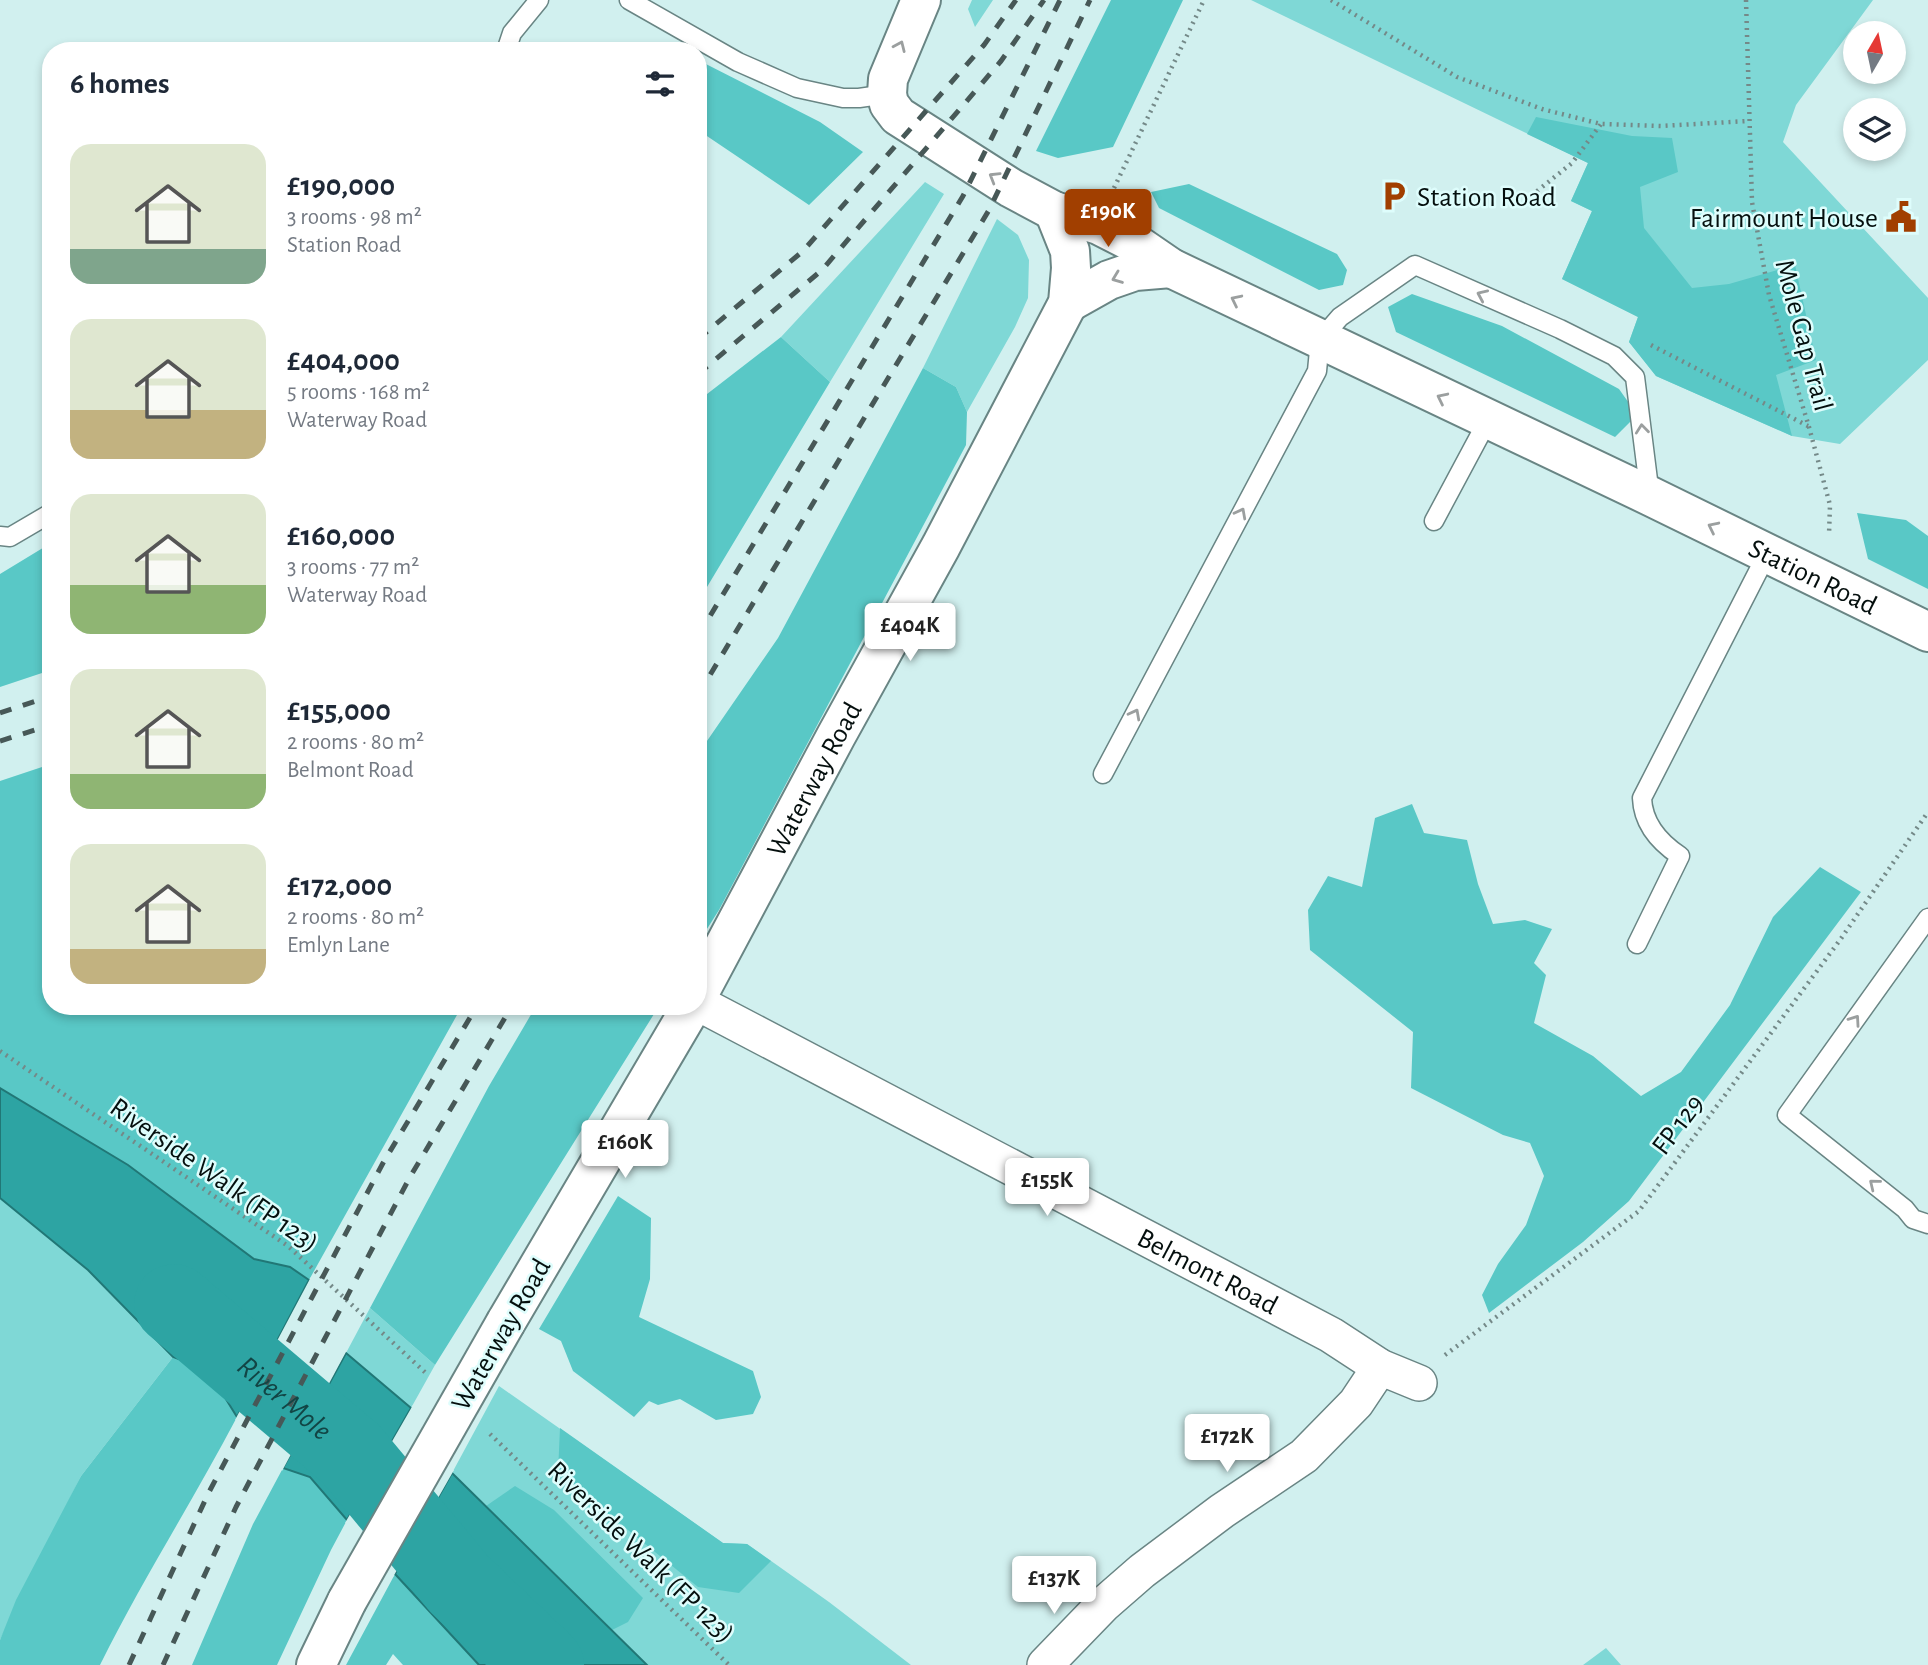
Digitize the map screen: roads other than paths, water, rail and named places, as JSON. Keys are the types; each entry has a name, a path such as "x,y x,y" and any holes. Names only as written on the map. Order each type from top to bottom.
{"main road":[{"path":"887,94 892,64 921,0"},
{"name":"Station Road","path":"887,94 889,104 898,116 954,154 1054,211 1099,225 1136,244 1171,268 1928,632"},
{"name":"Waterway Road","path":"707,978 829,748 941,546 1068,303 1070,251 1054,211"},
{"path":"1068,303 1109,280 1135,271 1171,268"},
{"name":"Waterway Road","path":"316,1665 347,1601 506,1322 687,1015"}],"street":[{"name":"Belmont Road","path":"707,1008 1331,1335 1380,1367 1419,1382"},
{"path":"1045,1665 1103,1605 1142,1571 1222,1511 1304,1456 1356,1403 1380,1367"}],"lane":[{"path":"509,42 512,33 539,0"},
{"path":"629,0 703,42"},
{"path":"707,44 797,89 843,98 887,94"},
{"path":"1103,774 1317,371 1320,340 1340,317 1415,265 1614,356 1635,377 1650,496"},
{"path":"1434,521 1489,420"},
{"path":"0,537 10,537 42,518"},
{"path":"1637,944 1680,856 1662,845 1643,814 1642,798 1767,554"},
{"path":"1928,918 1787,1115 1905,1209 1913,1219 1928,1224"}],"waterway":[{"name":"River Mole","path":"174,1304 351,1454 459,1584 544,1665"}],"railway":[{"path":"707,331 803,251 984,45 1016,0"},
{"path":"707,366 822,270 1001,61 1044,0"},
{"path":"707,621 963,196 1060,0"},
{"path":"707,680 989,210 1090,0"},
{"path":"0,713 42,699"},
{"path":"0,741 42,728"},
{"path":"129,1665 208,1494 383,1163 472,1015"},
{"path":"163,1665 236,1507 410,1177 507,1015"}],"place":[{"name":"Station Road","path":"1394,196"},
{"name":"Fairmount House","path":"1901,217"}]}
